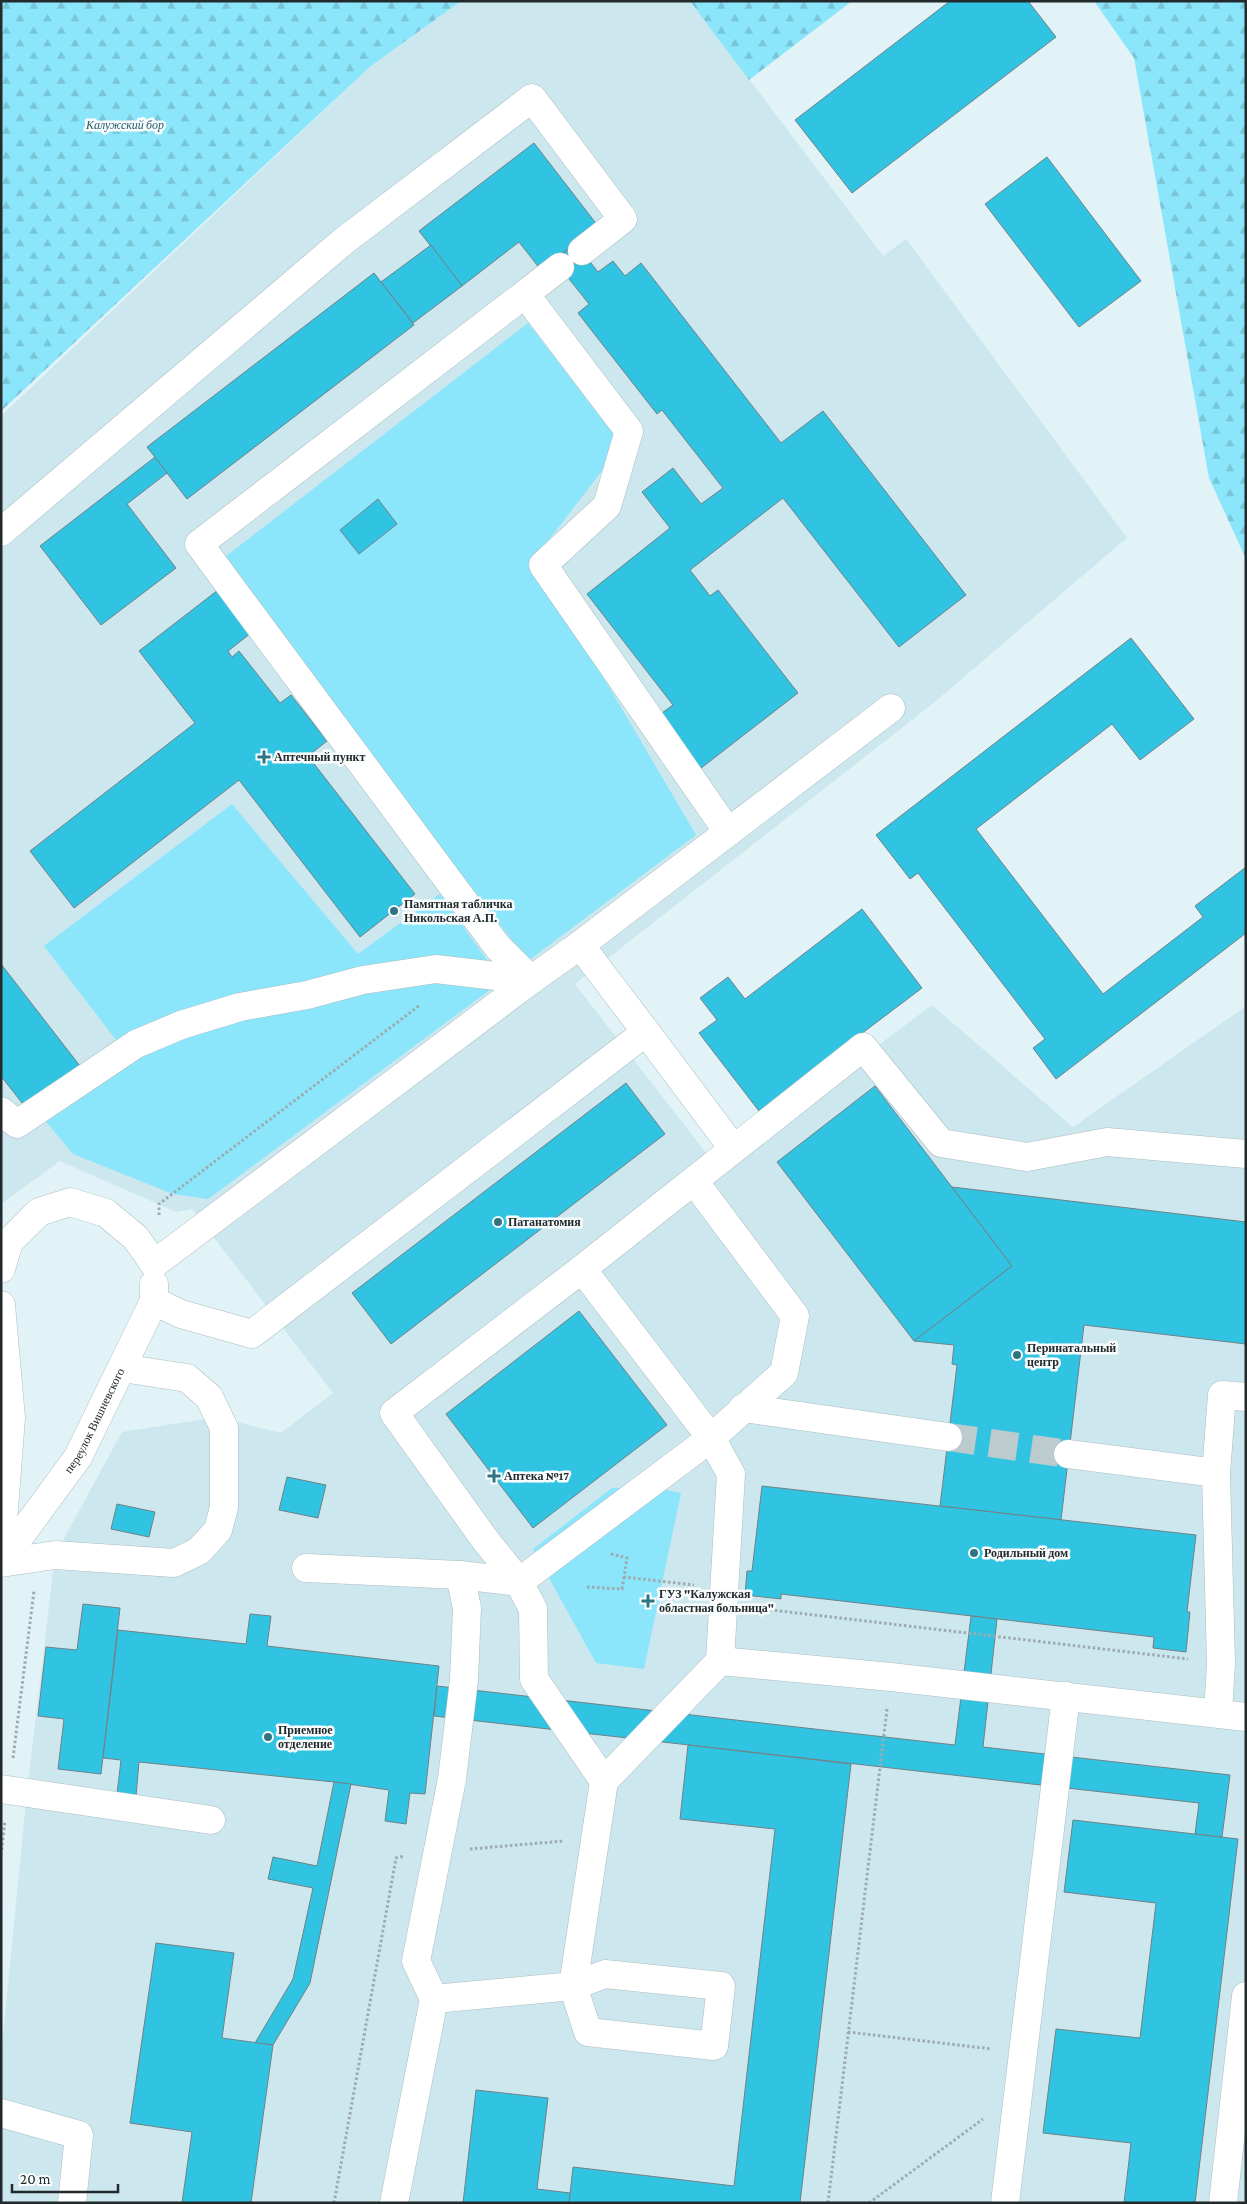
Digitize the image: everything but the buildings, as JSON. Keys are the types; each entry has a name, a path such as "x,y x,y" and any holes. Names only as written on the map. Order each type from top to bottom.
{"street":[{"path":"1,532 345,240 532,98 623,219 582,251"},
{"path":"531,980 497,946 199,544 560,267"},
{"path":"526,294 629,431 607,506 543,566 728,832"},
{"path":"1,1269 9,1242 39,1212 70,1202 106,1213 136,1238 154,1264 580,945 891,708"},
{"path":"580,945 733,1148"},
{"path":"1,1112 17,1124 136,1044 181,1025 240,1007 306,995 363,980 436,969 531,980"},
{"path":"154,1301 181,1314 252,1334 646,1032"},
{"path":"604,1781 534,1679 533,1610 519,1582 486,1541 394,1413 582,1269 863,1047 941,1143 1026,1158 1107,1142 1246,1154"},
{"path":"306,1568 460,1575 519,1582 711,1438 784,1373 795,1316 694,1181"},
{"name":"переулок Вишневского","path":"1,1563 78,1457 154,1301 154,1264"},
{"path":"434,1999 573,1986 605,1974 721,1986 714,2046 588,2032 573,1986 604,1781 720,1661 731,1474 711,1438 582,1269"},
{"path":"1,1305 11,1418 1,1547"},
{"path":"1,1563 55,1555 174,1563 199,1550 218,1530 224,1507 224,1428 209,1397 187,1378 122,1368"},
{"path":"1218,1713 1222,1663 1216,1472 1222,1395 1246,1397"},
{"path":"743,1408 948,1437"},
{"path":"1068,1454 1216,1472"},
{"path":"394,2203 434,1999 416,1961 452,1779 464,1680 467,1608 460,1575"},
{"path":"720,1661 891,1677 1246,1716"},
{"path":"1006,2203 1066,1696"},
{"path":"1,1789 211,1820"},
{"path":"1223,2203 1246,1996"},
{"path":"1,2113 79,2135 72,2203"}],"path":[{"path":"568,1546 627,1558 622,1590 587,1588"},
{"path":"624,1577 724,1596 1222,1663"},
{"path":"828,2203 891,1677"},
{"path":"848,2032 1024,2052"},
{"path":"869,2203 987,2116"}],"shaded area":[{"path":"461,1 690,1 883,256 906,239 1127,538 931,705 575,984 717,1167 932,1005 1073,1127 1246,1006 1246,2203 1,2203 1,2056 27,1792 55,1555 122,1432 218,1417 281,1433 333,1393 192,1209 176,1212 60,1161 1,1204 1,416 371,66"}],"green space":[{"name":"Калужский бор","path":"1,1 461,1 371,66 1,411"},
{"path":"690,1 852,1 749,80"},
{"path":"1094,1 1246,1 1246,559 1209,478 1134,58"},
{"path":"528,323 622,445 534,559 696,835 528,961 221,560"},
{"path":"232,804 358,954 440,894 502,981 208,1199 173,1194 73,1154 38,1112 123,1049 44,946"},
{"path":"612,1488 656,1488 681,1493 644,1669 596,1663 533,1549"}],"tunnel":[{"path":"948,1437 1068,1454"}],"place":[{"name":"Аптечный пункт","path":"264,757"},
{"name":"Памятная табличка Никольская А.П.","path":"394,911"},
{"name":"Патанатомия","path":"498,1222"},
{"name":"Перинатальный центр","path":"1017,1355"},
{"name":"Аптека №17","path":"494,1476"},
{"name":"Родильный дом","path":"974,1553"},
{"name":"ГУЗ \"Калужская областная больница\"","path":"648,1601"},
{"name":"Приемное отделение","path":"268,1737"}]}
